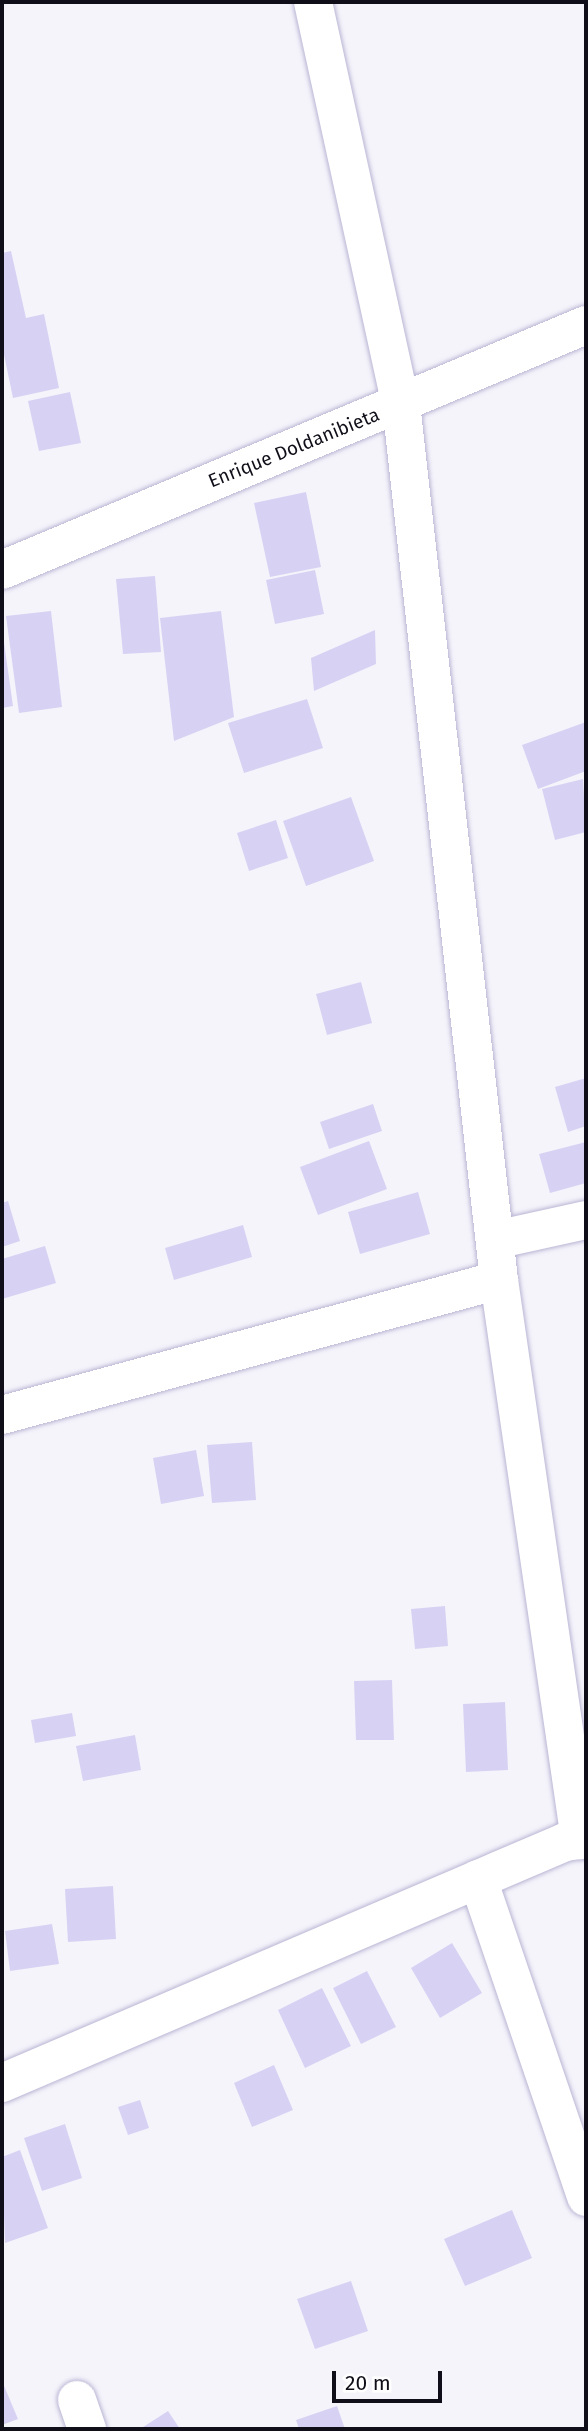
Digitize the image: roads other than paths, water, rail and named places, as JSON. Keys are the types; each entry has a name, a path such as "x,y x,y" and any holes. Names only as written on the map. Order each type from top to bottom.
{"street":[{"path":"2,2083 478,1879 583,1839 499,1280 401,404 313,2"},
{"name":"Enrique Doldanibieta","path":"2,569 586,325"},
{"path":"495,1240 586,1220"},
{"path":"2,1415 499,1280"},
{"path":"478,1879 586,2197"}]}
